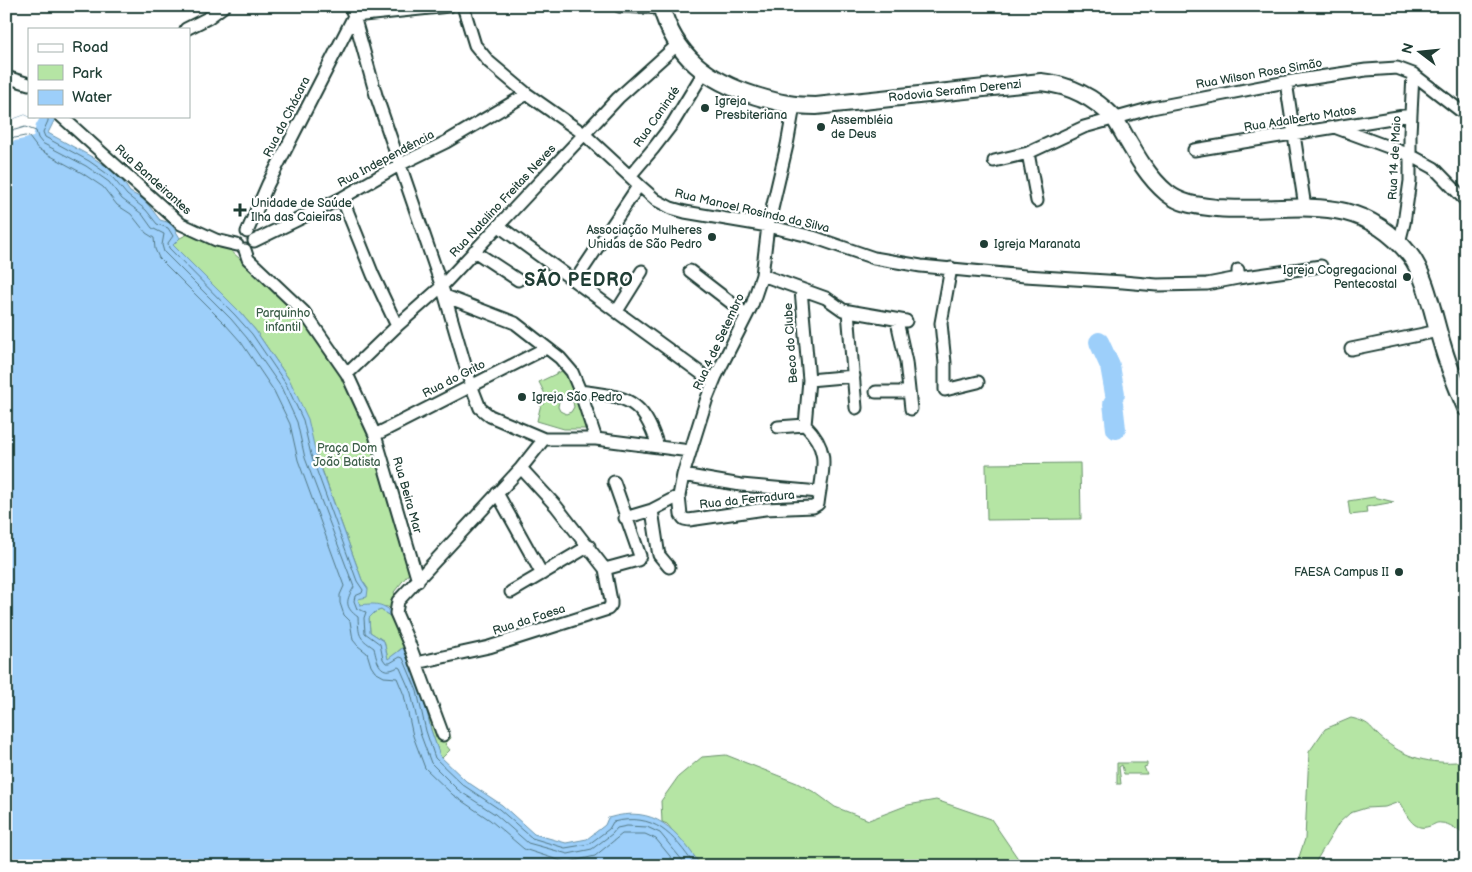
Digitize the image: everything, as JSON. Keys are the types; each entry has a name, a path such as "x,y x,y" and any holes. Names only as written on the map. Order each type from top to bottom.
{"main road":[{"name":"Rodovia Serafim Derenzi","path":"661,7 677,45 692,62 717,81 740,90 794,106 843,104 1042,82 1068,88 1101,106 1115,119 1148,173 1167,193 1175,198 1195,206 1240,210 1297,208"},
{"path":"1297,208 1325,208 1355,214 1373,222 1399,243 1418,267 1438,331 1460,380 1466,408"}],"street":[{"path":"188,28 208,18 224,6"},
{"path":"448,6 352,11 376,95 443,291 477,403 484,412 544,439 596,439 674,448 692,446"},
{"name":"Rua Manoel Rosindo da Silva","path":"463,6 476,45 481,54 527,94 584,134 656,200 671,208 768,226 813,237 874,258 921,266 1025,276 1157,285 1207,284 1238,274 1321,266"},
{"path":"619,6 661,7"},
{"name":"Rua da Chácara","path":"251,237 268,184 352,11"},
{"name":"Rua Natalino Freitas Neves","path":"347,374 397,326 443,291 474,251 618,98 677,45"},
{"name":"Rua Wilson Rosa Simão","path":"994,160 1028,153 1075,131 1152,108 1286,82 1366,70 1397,68 1412,73"},
{"name":"Rua Canindé","path":"630,176 673,123 704,72"},
{"path":"1412,73 1466,115"},
{"name":"Rua 14 de Maio","path":"1399,243 1409,189 1412,73"},
{"path":"6,77 28,84"},
{"path":"1286,82 1295,133 1297,208"},
{"name":"Rua Independência","path":"251,237 342,198 399,164 446,142 527,94"},
{"name":"Rua 4 de Setembro","path":"681,515 679,496 683,475 713,382 752,305 762,275 768,226 794,106"},
{"name":"Rua Adalberto Matos","path":"1194,150 1337,128 1410,114"},
{"name":"Rua Bandeirantes","path":"63,118 181,224 216,240 241,248"},
{"path":"1337,128 1410,155 1434,168 1466,201"},
{"path":"1028,153 1037,201"},
{"path":"575,280 639,185"},
{"path":"342,198 373,275 397,326"},
{"path":"499,226 713,382"},
{"path":"238,235 251,237 252,247 241,248 236,240 238,235"},
{"name":"Rua Beira Mar","path":"241,248 248,259 304,312 347,374 375,434 418,581"},
{"path":"474,251 518,280"},
{"path":"951,268 941,324 945,364 945,390 978,382"},
{"path":"617,311 642,270"},
{"path":"690,271 747,315"},
{"path":"762,275 826,298 839,308 848,311 902,321 911,410"},
{"name":"Beco do Clube","path":"801,290 809,380 805,425"},
{"path":"443,291 515,323 560,358 572,372 596,439"},
{"path":"848,311 856,408"},
{"path":"1351,350 1438,331"},
{"name":"Rua do Grito","path":"375,434 546,348"},
{"path":"809,380 854,376"},
{"path":"580,391 617,396 628,401 648,420 658,446"},
{"path":"876,392 908,392"},
{"path":"683,475 741,485 818,492 824,469 822,449 805,425 778,427"},
{"path":"443,735 396,608 398,602 521,468 544,439"},
{"name":"Rua da Faesa","path":"416,663 489,647 608,609 611,605 605,569 556,506 521,468"},
{"path":"605,569 638,560 639,558 614,482"},
{"name":"Rua da Ferradura","path":"681,515 684,519 689,520 765,509 813,507 818,504 818,492"},
{"path":"497,493 542,574"},
{"path":"626,518 652,510 679,496"},
{"path":"652,510 659,555 669,567"},
{"path":"511,592 589,546"}],"green space":[{"name":"Praça Dom João Batista","path":"192,232 230,250 289,303 303,318 347,381 374,444 410,572 394,592 451,738 445,744 450,750 442,758 431,730 422,689 403,647 388,660 384,641 370,632 369,618 375,612 381,610 394,619 394,614 388,607 360,605 358,599 368,589 362,580 290,381 256,331 239,311 172,245 180,238"},
{"path":"564,370 573,386 586,429 564,429 537,421 541,404 544,404 542,400 547,398 539,382","holes":["566,398 573,402 574,407 571,412 566,414 560,411 558,407 559,401"]},
{"path":"1080,463 1081,519 987,520 986,464"},
{"path":"1374,497 1394,502 1366,507 1367,513 1350,515 1348,501"},
{"path":"1351,718 1368,724 1380,737 1403,753 1413,757 1444,762 1466,761 1466,835 1444,823 1419,827 1410,820 1399,802 1385,807 1366,808 1350,813 1339,823 1313,866 1296,866 1305,839 1309,752 1325,729"},
{"path":"726,755 797,783 816,793 835,807 869,820 908,805 936,800 991,819 1019,860 1031,866 701,866 667,824 662,822 661,801 678,777 702,757"},
{"path":"1117,763 1147,763 1147,766 1144,767 1147,774 1124,774 1122,765 1119,767 1121,784 1117,784"}],"water":[{"path":"25,115 28,118 34,119 55,119 48,133 92,157 118,174 130,192 143,199 160,220 171,223 180,238 173,245 239,311 256,331 290,381 308,419 316,454 362,580 368,589 367,597 358,599 360,605 378,605 394,614 394,619 381,610 375,612 369,618 370,632 384,641 388,659 404,647 422,689 431,730 440,756 466,781 502,805 534,834 566,843 587,839 605,825 608,818 639,815 663,823 673,831 683,841 701,866 6,866 6,117 14,119"}],"pier":[{"path":"25,115 28,118 40,118 33,137 6,143 6,130 9,130 10,124 6,122 6,117 14,119"}],"waterway":[{"path":"1099,342 1110,366 1115,394"},
{"path":"1113,403 1116,429"}],"place":[{"name":"Igreja Presbiteriana","path":"705,108"},
{"name":"Assembléia de Deus","path":"821,127"},
{"name":"Unidade de Saúde Ilha das Caieiras","path":"240,210"},
{"name":"Associação Mulheres Unidas de São Pedro","path":"712,237"},
{"name":"Igreja Maranata","path":"984,244"},
{"name":"Igreja Cogregacional Pentecostal","path":"1407,277"},
{"name":"Igreja São Pedro","path":"522,397"},
{"name":"FAESA Campus II","path":"1399,572"}],"district":[{"name":"SÃO PEDRO","path":"579,280"}],"park label":[{"name":"Parquinho infantil","path":"283,320"}]}
